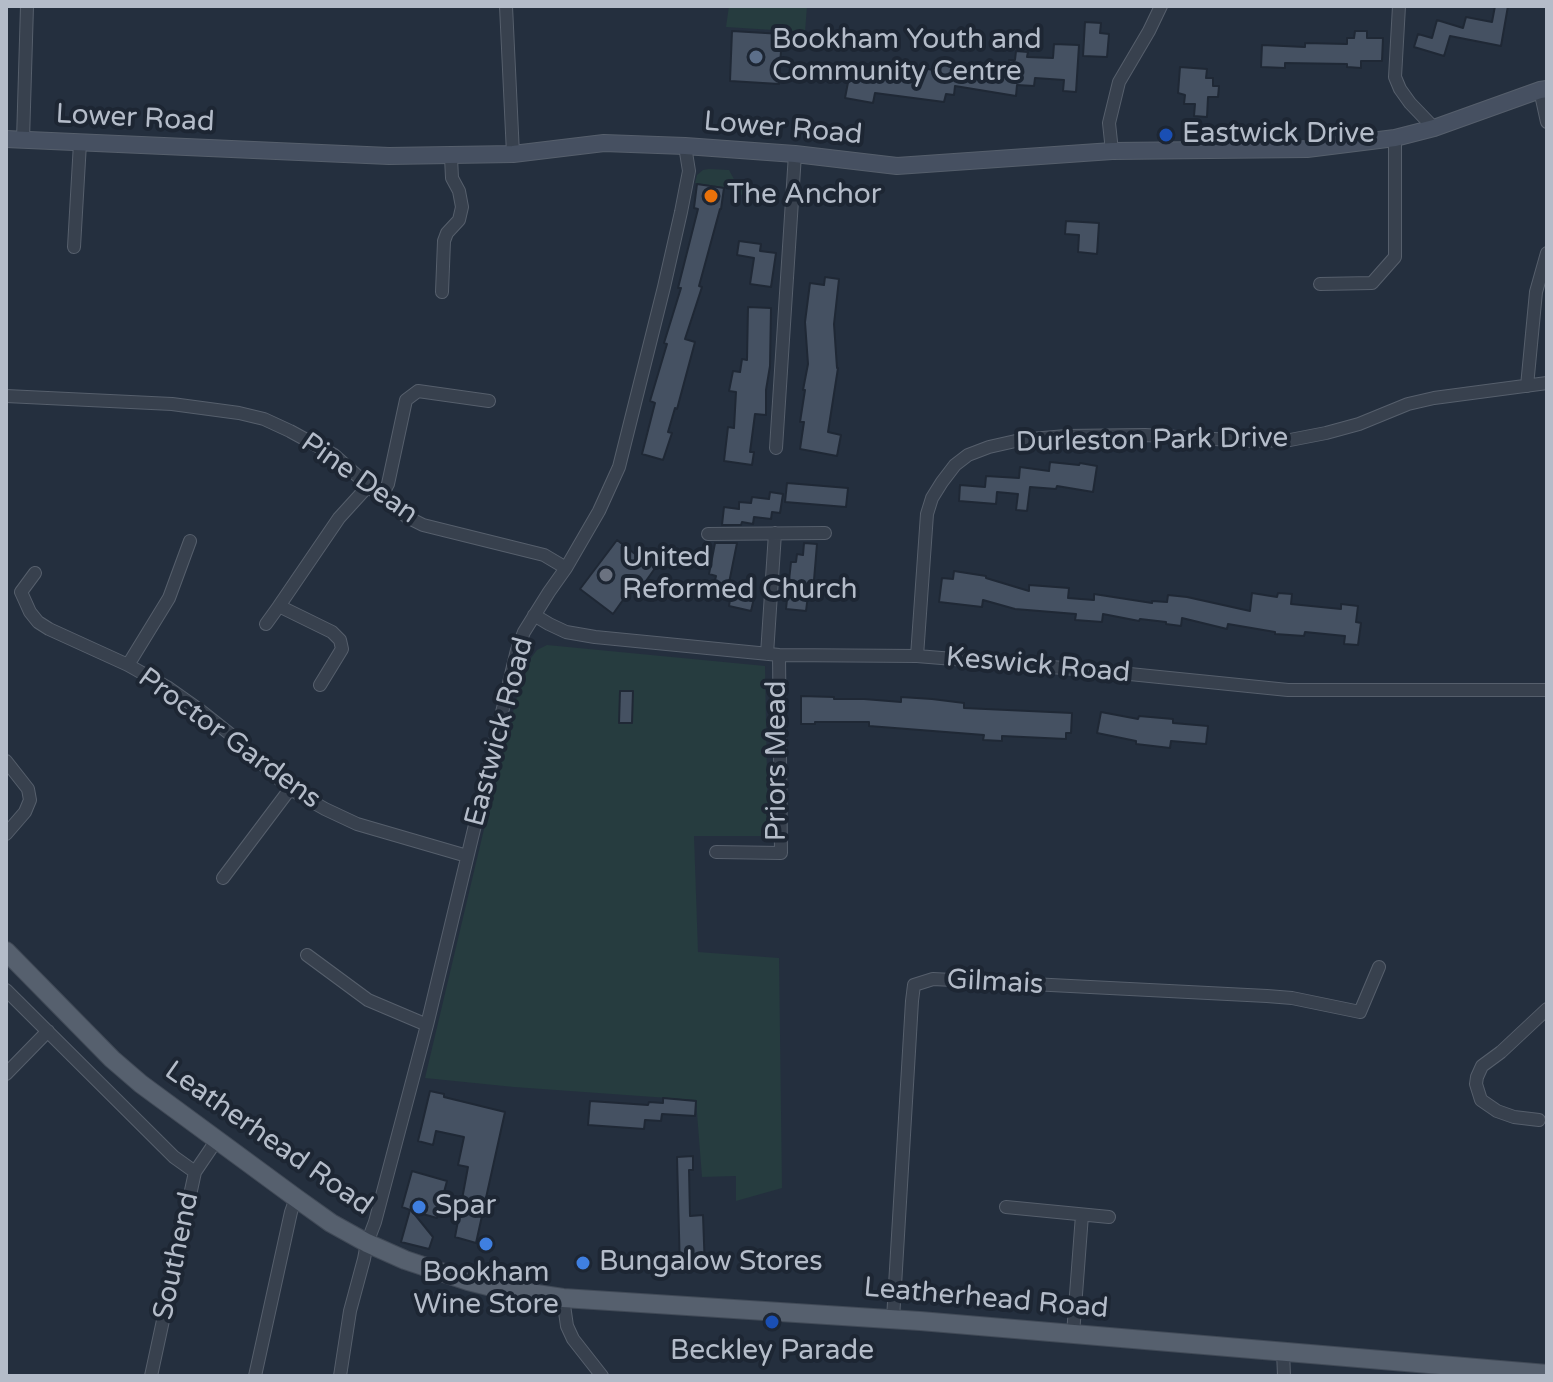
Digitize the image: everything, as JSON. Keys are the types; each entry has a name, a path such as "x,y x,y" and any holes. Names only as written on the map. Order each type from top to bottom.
{"main road":[{"name":"Leatherhead Road","path":"6,951 112,1059 216,1141 331,1223 405,1260 468,1281 563,1298 893,1319 1547,1374"}],"street":[{"path":"14,140 27,6"},
{"path":"506,6 513,154"},
{"path":"1112,151 1109,123 1119,82 1161,6"},
{"path":"1399,6 1395,77 1410,103 1434,128"},
{"path":"1543,90 1547,122"},
{"name":"Lower Road","path":"14,140 451,157 513,154 604,143 795,154 897,166 1112,151 1307,149 1395,138 1434,128 1543,90"},
{"path":"1320,284 1372,283 1395,257 1395,138"},
{"path":"74,247 80,143"},
{"name":"Eastwick Road","path":"340,1376 350,1311 427,1025 517,650 534,615 599,511 619,467 681,212 689,171 685,146"},
{"path":"776,448 795,154"},
{"path":"442,292 444,241 459,220 462,207 452,178 451,157"},
{"path":"1527,386 1536,292 1547,253"},
{"name":"Durleston Park Drive","path":"917,656 927,514 942,482 955,465 968,455 1020,440 1066,436 1145,435 1249,441 1290,440 1359,424 1421,401 1547,383"},
{"path":"381,497 388,484 406,400 418,391 489,401"},
{"name":"Pine Dean","path":"6,396 172,404 264,419 334,455 381,497 423,525 544,555 566,568"},
{"path":"266,624 339,518 369,485"},
{"path":"773,655 775,533"},
{"path":"708,534 825,533"},
{"name":"Proctor Gardens","path":"128,665 169,598 190,541"},
{"path":"6,590 21,592 35,573"},
{"name":"Proctor Gardens","path":"21,592 38,622 167,687 201,711 290,789 357,824 467,856"},
{"path":"279,606 332,632 340,640 342,649 320,685"},
{"name":"Keswick Road","path":"534,615 566,632 595,637 773,655 917,656 1288,690 1547,690"},
{"name":"Priors Mead","path":"716,852 781,853 773,655"},
{"path":"6,761 28,789 30,800 25,812 6,834"},
{"path":"223,878 290,789"},
{"path":"307,955 368,1000 427,1025"},
{"name":"Gilmais","path":"893,1319 914,985 933,979 1267,996 1305,1000 1360,1012 1379,967"},
{"name":"Leatherhead Road","path":"6,990 174,1157 195,1172"},
{"path":"1539,1120 1497,1111 1481,1100 1476,1084 1482,1066 1547,1009"},
{"path":"6,1074 48,1031"},
{"name":"Southend","path":"151,1376 195,1172 216,1141"},
{"path":"255,1376 296,1198"},
{"path":"1006,1207 1109,1217"},
{"path":"1073,1334 1082,1215"},
{"path":"563,1298 567,1326 573,1339 602,1376"},
{"path":"1283,1351 1284,1376"}],"green space":[{"path":"729,6 807,6 805,32 726,27"},
{"path":"709,169 729,170 736,183 745,187 744,195 730,194 730,188 695,183 697,175"},
{"path":"547,645 765,666 768,836 694,836 698,952 779,958 782,1188 736,1201 736,1176 702,1177 696,1100 425,1078 516,700 531,658 537,650"}],"building":[{"path":"1495,6 1508,6 1501,46 1450,36 1444,56 1414,47 1418,34 1432,38 1437,20 1463,28 1466,17 1492,22"},
{"path":"1085,22 1101,23 1100,33 1109,34 1107,57 1083,56"},
{"name":"Bookham Youth and Community Centre","path":"732,31 782,34 779,84 730,81"},
{"path":"1355,31 1367,31 1367,38 1383,38 1382,61 1361,61 1361,68 1347,67 1347,64 1285,63 1285,68 1261,67 1262,45 1305,47 1305,43 1347,44 1347,38 1354,38"},
{"path":"1054,44 1079,45 1076,92 1063,91 1064,80 1035,78 1034,86 1017,85 1016,96 955,86 954,95 946,94 944,102 875,93 873,103 845,98 850,72 865,75 867,64 888,67 889,62 939,71 940,62 1008,69 1009,60 1015,60 1016,51 1028,52 1027,57 1053,58"},
{"path":"1180,67 1207,69 1206,78 1213,78 1213,86 1219,86 1218,97 1208,97 1207,117 1194,116 1195,104 1184,104 1185,95 1178,93"},
{"path":"697,184 724,188 699,286 702,287 685,339 695,342 668,432 672,433 663,460 642,454 655,403 650,401 681,288 678,288 698,209 694,208"},
{"path":"1066,221 1099,223 1097,254 1078,252 1079,235 1065,234"},
{"path":"739,241 761,244 760,251 776,253 771,287 750,284 754,258 737,255"},
{"path":"825,277 839,279 834,324 838,368 828,432 841,435 837,456 800,449 804,422 800,422 803,390 808,364 805,322 810,283 824,285"},
{"path":"748,307 771,308 766,415 755,414 750,452 754,452 752,465 724,461 728,427 734,428 736,392 729,391 733,371 740,372 742,359 747,360"},
{"path":"1050,462 1097,466 1093,492 1057,486 1056,489 1030,487 1027,511 1016,510 1018,494 997,492 996,504 959,501 960,485 985,487 986,476 1019,478 1020,467 1049,471"},
{"path":"787,483 848,488 846,507 785,502"},
{"path":"770,492 783,494 780,513 772,512 771,519 754,517 753,524 722,525 724,507 739,509 739,502 751,503 752,497 769,499"},
{"path":"617,540 635,554 638,549 658,564 641,588 635,583 613,614 580,589"},
{"path":"715,543 737,543 728,588 714,585 716,576 709,574"},
{"path":"804,543 817,544 815,595 808,595 806,611 786,609 791,562 796,562 797,554 803,555"},
{"path":"954,571 986,576 1029,591 1029,585 1069,588 1068,598 1094,600 1094,594 1152,603 1167,602 1168,595 1250,611 1252,593 1277,597 1278,593 1292,594 1291,604 1341,609 1341,604 1358,606 1356,622 1361,623 1358,645 1344,644 1345,636 1305,632 1304,636 1275,634 1228,624 1227,629 1182,618 1181,626 1103,614 1102,622 1075,620 1076,614 1015,609 983,600 982,607 939,602 942,578 953,579"},
{"path":"731,593 754,598 751,611 729,606"},
{"path":"620,691 633,691 632,723 619,723"},
{"path":"801,696 901,702 901,697 964,703 964,708 1072,713 1071,733 1066,733 1066,739 1002,736 1002,741 983,740 984,735 869,726 869,722 801,724"},
{"path":"1101,712 1138,719 1139,716 1173,719 1173,723 1208,726 1206,744 1171,741 1170,748 1136,744 1136,741 1097,733"},
{"path":"430,1091 505,1112 476,1243 455,1237 468,1167 458,1165 464,1137 436,1131 433,1145 418,1141"},
{"path":"663,1098 696,1101 695,1116 662,1114 661,1121 645,1120 644,1129 588,1125 590,1101 648,1105 649,1102 663,1103"},
{"path":"693,1156 693,1170 689,1170 690,1216 703,1215 705,1270 680,1271 677,1157"},
{"path":"412,1171 447,1181 437,1218 412,1211 433,1237 429,1249 401,1242 410,1210 402,1207"}],"place":[{"name":"Bookham Youth and Community Centre","path":"756,57"},
{"name":"Eastwick Drive","path":"1166,135"},
{"name":"The Anchor","path":"711,196"},
{"name":"United Reformed Church","path":"606,575"},
{"name":"Spar","path":"419,1207"},
{"name":"Bookham Wine Store","path":"486,1244"},
{"name":"Bungalow Stores","path":"583,1263"},
{"name":"Beckley Parade","path":"772,1322"}]}
